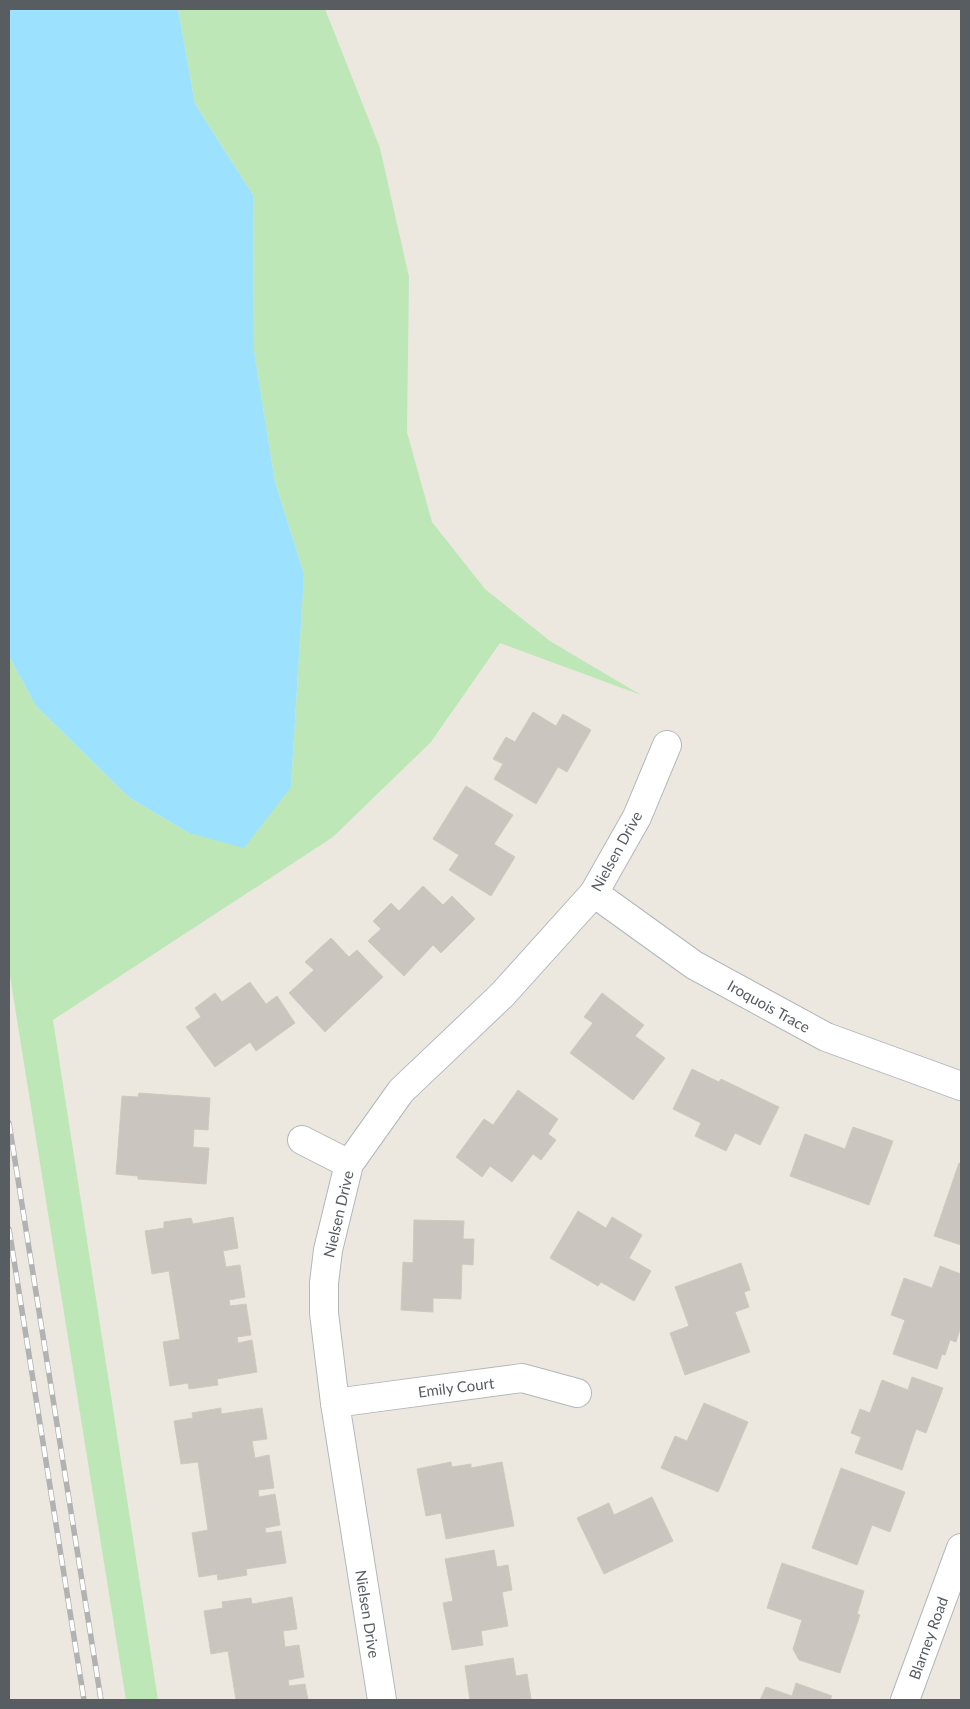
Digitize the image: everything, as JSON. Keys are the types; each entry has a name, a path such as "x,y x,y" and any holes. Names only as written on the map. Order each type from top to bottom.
{"street":[{"name":"Nielsen Drive","path":"382,1700 335,1403 324,1313 324,1283 328,1250 349,1164 401,1091 502,995 594,893 637,817 667,745"},
{"name":"Iroquois Trace","path":"594,893 694,966 826,1037 961,1086"},
{"path":"302,1140 349,1164"},
{"name":"Emily Court","path":"335,1403 522,1378 577,1393"},
{"name":"Blarney Road","path":"905,1700 961,1548"}],"green space":[{"path":"178,9 325,9 380,148 409,277 407,432 432,522 485,589 550,641 641,695 500,643 431,742 333,837 53,1020 158,1700 126,1700 9,970 9,656 36,706 130,798 189,833 291,787 304,574 275,482 254,351 253,195 195,104"}],"water":[{"path":"9,9 178,9 195,104 253,195 254,351 275,482 304,574 291,787 244,848 189,833 130,798 36,706 9,656"}],"building":[{"path":"533,712 556,726 563,714 591,730 567,772 558,767 536,804 494,779 503,764 493,759 506,737 515,742"},
{"path":"466,786 513,815 494,844 515,857 491,896 449,870 459,855 433,839"},
{"path":"423,886 443,905 452,896 475,919 441,953 433,945 404,976 368,941 381,929 373,921 391,903 399,911"},
{"path":"331,938 349,957 357,950 383,977 325,1032 289,993 314,970 305,962"},
{"path":"250,982 266,1004 277,996 295,1023 256,1051 250,1042 215,1067 186,1027 201,1017 195,1008 215,993 222,1002"},
{"path":"602,993 644,1025 635,1036 665,1058 633,1100 570,1053 593,1023 584,1017"},
{"path":"692,1069 719,1082 721,1079 779,1107 760,1145 735,1133 726,1151 695,1136 701,1123 673,1109"},
{"path":"518,1090 558,1119 548,1134 556,1140 541,1160 533,1154 512,1182 490,1166 482,1177 456,1157 484,1119 493,1125"},
{"path":"139,1093 210,1098 208,1130 194,1129 193,1147 209,1148 206,1184 138,1179 138,1176 116,1174 122,1096 138,1097"},
{"path":"853,1127 893,1141 869,1205 790,1176 805,1134 845,1149"},
{"path":"959,1163 961,1164 961,1245 934,1236"},
{"path":"578,1211 606,1228 612,1217 642,1235 629,1258 651,1271 634,1301 601,1282 598,1286 550,1258"},
{"path":"233,1217 238,1248 223,1251 226,1267 240,1265 245,1297 229,1300 230,1306 246,1304 251,1335 237,1337 238,1343 252,1340 257,1372 217,1379 218,1385 189,1389 188,1383 170,1386 163,1342 180,1339 169,1271 152,1274 145,1231 164,1228 164,1222 191,1218 193,1224"},
{"path":"414,1220 464,1221 463,1239 474,1239 473,1265 462,1264 461,1299 433,1298 433,1312 401,1310 403,1262 413,1263"},
{"path":"741,1263 750,1290 744,1292 749,1307 735,1312 750,1352 685,1375 670,1333 689,1326 675,1287"},
{"path":"940,1266 961,1274 961,1326 956,1342 950,1340 945,1355 942,1354 937,1369 893,1354 905,1320 891,1315 904,1278 932,1288"},
{"path":"912,1377 943,1388 926,1433 916,1429 902,1470 855,1453 861,1437 851,1433 860,1409 870,1413 882,1380 908,1390"},
{"path":"704,1403 748,1422 718,1492 661,1468 675,1436 687,1441"},
{"path":"221,1408 221,1414 262,1408 267,1439 252,1441 255,1458 269,1455 274,1488 258,1490 259,1497 275,1494 280,1525 265,1528 266,1533 281,1531 286,1563 246,1569 247,1575 218,1580 217,1574 199,1577 192,1533 208,1530 198,1462 181,1464 174,1421 193,1418 192,1413"},
{"path":"451,1462 452,1467 471,1464 471,1468 502,1462 514,1526 446,1539 441,1513 426,1516 417,1469"},
{"path":"841,1468 905,1492 890,1532 872,1525 857,1565 812,1548"},
{"path":"652,1497 673,1541 604,1574 577,1518 609,1503 614,1515"},
{"path":"494,1550 497,1567 508,1565 512,1590 502,1592 508,1626 481,1631 483,1645 452,1650 443,1603 453,1601 445,1559"},
{"path":"782,1563 864,1591 857,1614 860,1615 840,1673 799,1660 793,1649 802,1620 767,1608"},
{"path":"292,1597 297,1629 283,1631 285,1647 299,1645 304,1677 288,1680 289,1686 305,1684 308,1700 236,1700 228,1651 211,1654 204,1611 223,1608 222,1602 251,1598 252,1604"},
{"path":"513,1658 516,1676 527,1674 531,1699 470,1700 465,1666"},
{"path":"796,1683 832,1696 830,1700 760,1700 766,1687 792,1696"}],"railway":[{"path":"9,1123 101,1700"},
{"path":"9,1229 84,1700"}]}
